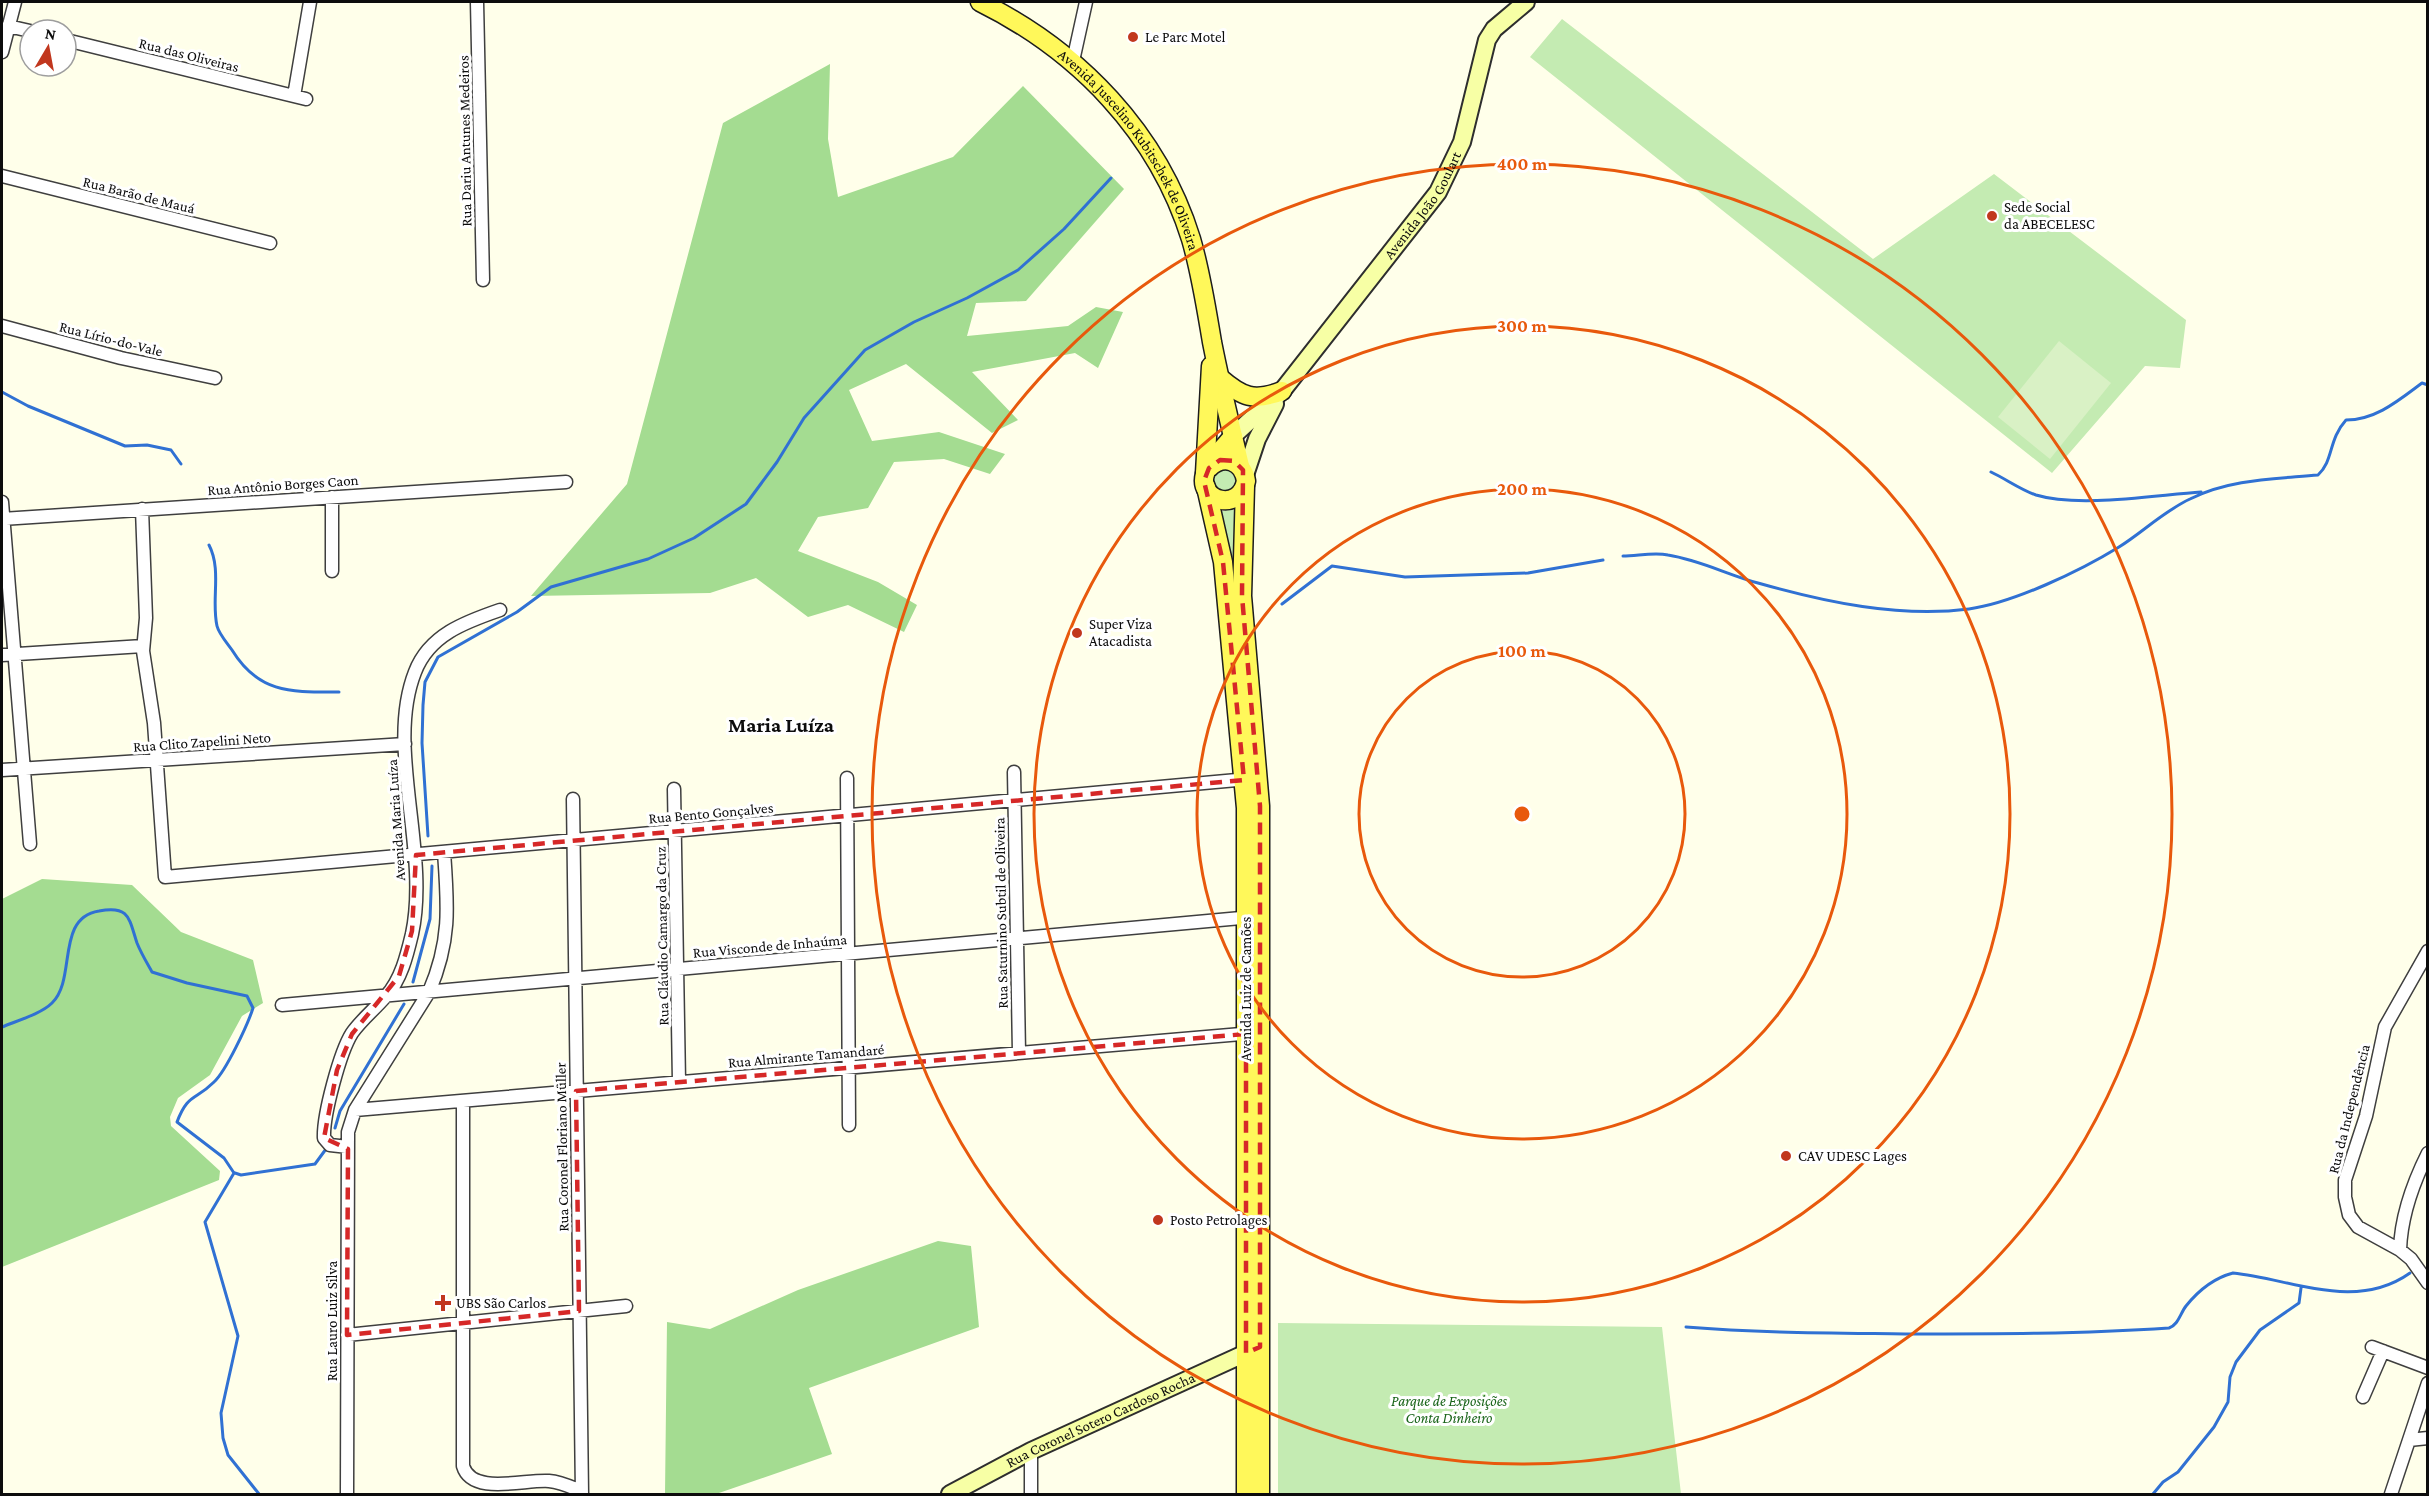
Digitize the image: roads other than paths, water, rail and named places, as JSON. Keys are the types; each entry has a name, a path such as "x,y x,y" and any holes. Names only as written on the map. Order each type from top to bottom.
{"main road":[{"name":"Avenida Juscelino Kubitschek de Oliveira","path":"980,2 1037,33 1073,61 1121,111 1164,175 1191,240 1243,476"},
{"name":"Avenida João Goulart","path":"1233,436 1282,391 1438,192 1462,142 1487,40 1494,29 1526,2"},
{"name":"Avenida Juscelino Kubitschek de Oliveira","path":"1206,476 1212,343"},
{"path":"1220,378 1233,389 1254,397 1265,398 1282,391"},
{"name":"Avenida João Goulart","path":"1243,476 1257,439 1282,391"},
{"path":"1206,476 1233,436"},
{"path":"1227,460 1243,476 1238,497 1225,501 1213,497 1206,476 1214,463 1227,460"},
{"name":"Avenida Luiz de Camões","path":"1206,476 1223,562 1252,779"},
{"name":"Avenida Luiz de Camões","path":"1243,476 1242,596 1252,779 1253,917 1253,1350 1246,1494"},
{"name":"Avenida Luiz de Camões","path":"1253,1350 1260,1494"},
{"name":"Rua Coronel Sotero Cardoso Rocha","path":"950,1494 1031,1451 1253,1350"}],"street":[{"path":"2,52 15,2"},
{"name":"Rua das Oliveiras","path":"78,43 300,97 310,2"},
{"name":"Rua Dariu Antunes Medeiros","path":"477,2 483,280"},
{"path":"1073,61 1086,2"},
{"path":"8,26 18,28"},
{"name":"Rua Barão de Mauá","path":"2,176 270,243"},
{"name":"Rua Lírio-do-Vale","path":"2,326 121,358 215,378"},
{"name":"Rua Antônio Borges Caon","path":"2,519 566,482"},
{"path":"332,497 332,571"},
{"path":"2,502 8,654 24,769 30,844"},
{"path":"142,510 146,618 143,646 156,760"},
{"name":"Avenida Maria Luíza","path":"348,1147 330,1145 324,1138 337,1070 352,1034 387,995 399,976 412,931 416,855 405,744 405,704 416,669 425,653 453,628 500,610"},
{"path":"8,654 143,646"},
{"name":"Rua Clito Zapelini Neto","path":"2,770 405,744"},
{"name":"Rua Bento Gonçalves","path":"156,760 165,877 1252,779"},
{"name":"Rua Saturnino Subtil de Oliveira","path":"1014,772 1018,1053"},
{"path":"847,778 849,1125"},
{"name":"Rua Cláudio Camargo da Cruz","path":"674,789 680,1082"},
{"name":"Rua Coronel Floriano Müller","path":"573,799 581,1493"},
{"path":"348,1147 350,1121 355,1110 429,992 437,972 447,934 444,852"},
{"name":"Rua Visconde de Inhaúma","path":"282,1005 1253,917"},
{"name":"Rua da Independência","path":"2427,951 2385,1027 2366,1116 2345,1180 2344,1197 2349,1215 2358,1227 2400,1250 2411,1260 2427,1283"},
{"name":"Rua Almirante Tamandaré","path":"355,1110 1253,1033"},
{"path":"464,1101 463,1466 465,1474 471,1480 479,1482 547,1481 561,1483 581,1493"},
{"name":"Rua Lauro Luiz Silva","path":"347,1494 348,1147"},
{"path":"2400,1250 2407,1208 2416,1175 2427,1153"},
{"path":"347,1335 626,1306"},
{"path":"2363,1397 2378,1349 2427,1368"},
{"path":"2391,1494 2427,1383"},
{"path":"2409,1440 2427,1438"},
{"path":"1031,1451 1031,1494"}],"waterway":[{"path":"428,836 422,743 423,705 425,682 438,657 517,612 551,587 648,559 694,538 746,504 777,462 804,418 865,350 914,322 967,298 1018,270 1064,229 1111,178"},
{"path":"1623,556 1663,554 1680,557 1783,590 1836,602 1889,610 1943,611 1986,606 2046,585 2085,566 2119,547 2171,509 2205,492 2252,481 2318,475 2327,463 2336,435 2346,420 2377,413 2422,383 2428,385"},
{"path":"2,392 28,406 125,446 147,445 171,450 181,464"},
{"path":"1991,472 2030,493 2054,499 2095,501 2201,492"},
{"path":"209,545 216,575 215,616 217,626 242,664 265,683 278,688 306,692 339,692"},
{"path":"1282,604 1332,566 1405,577 1528,573 1603,560"},
{"path":"413,982 430,919 432,866"},
{"path":"2,1027 35,1014 52,1003 64,979 71,937 77,925 85,916 99,911 117,910 127,916 152,972 187,983 247,996 253,1008 230,1058 214,1082 185,1106 177,1122 224,1158 234,1173 205,1222 238,1336 221,1413 223,1438 228,1455 259,1494"},
{"path":"335,1128 340,1111 404,1004"},
{"path":"235,1173 241,1175 315,1164 326,1149"},
{"path":"1686,1327 1768,1332 1905,1334 2070,1333 2169,1328 2175,1324 2186,1306 2201,1290 2219,1278 2233,1273 2345,1292 2367,1290 2389,1284 2410,1273"},
{"path":"2153,1494 2163,1482 2178,1472 2214,1427 2228,1402 2230,1377 2236,1362 2260,1330 2299,1303 2301,1288"}],"place":[{"name":"Le Parc Motel","path":"1133,37"},
{"name":"Sede Social da ABECELESC","path":"1992,216"},
{"name":"Super Viza Atacadista","path":"1077,633"},
{"name":"CAV UDESC Lages","path":"1786,1156"},
{"name":"Posto Petrolages","path":"1158,1220"},
{"name":"UBS São Carlos","path":"443,1303"}],"district":[{"name":"Maria Luíza","path":"781,725"}],"park label":[{"name":"Parque de Exposições Conta Dinheiro","path":"1449,1410"}]}
